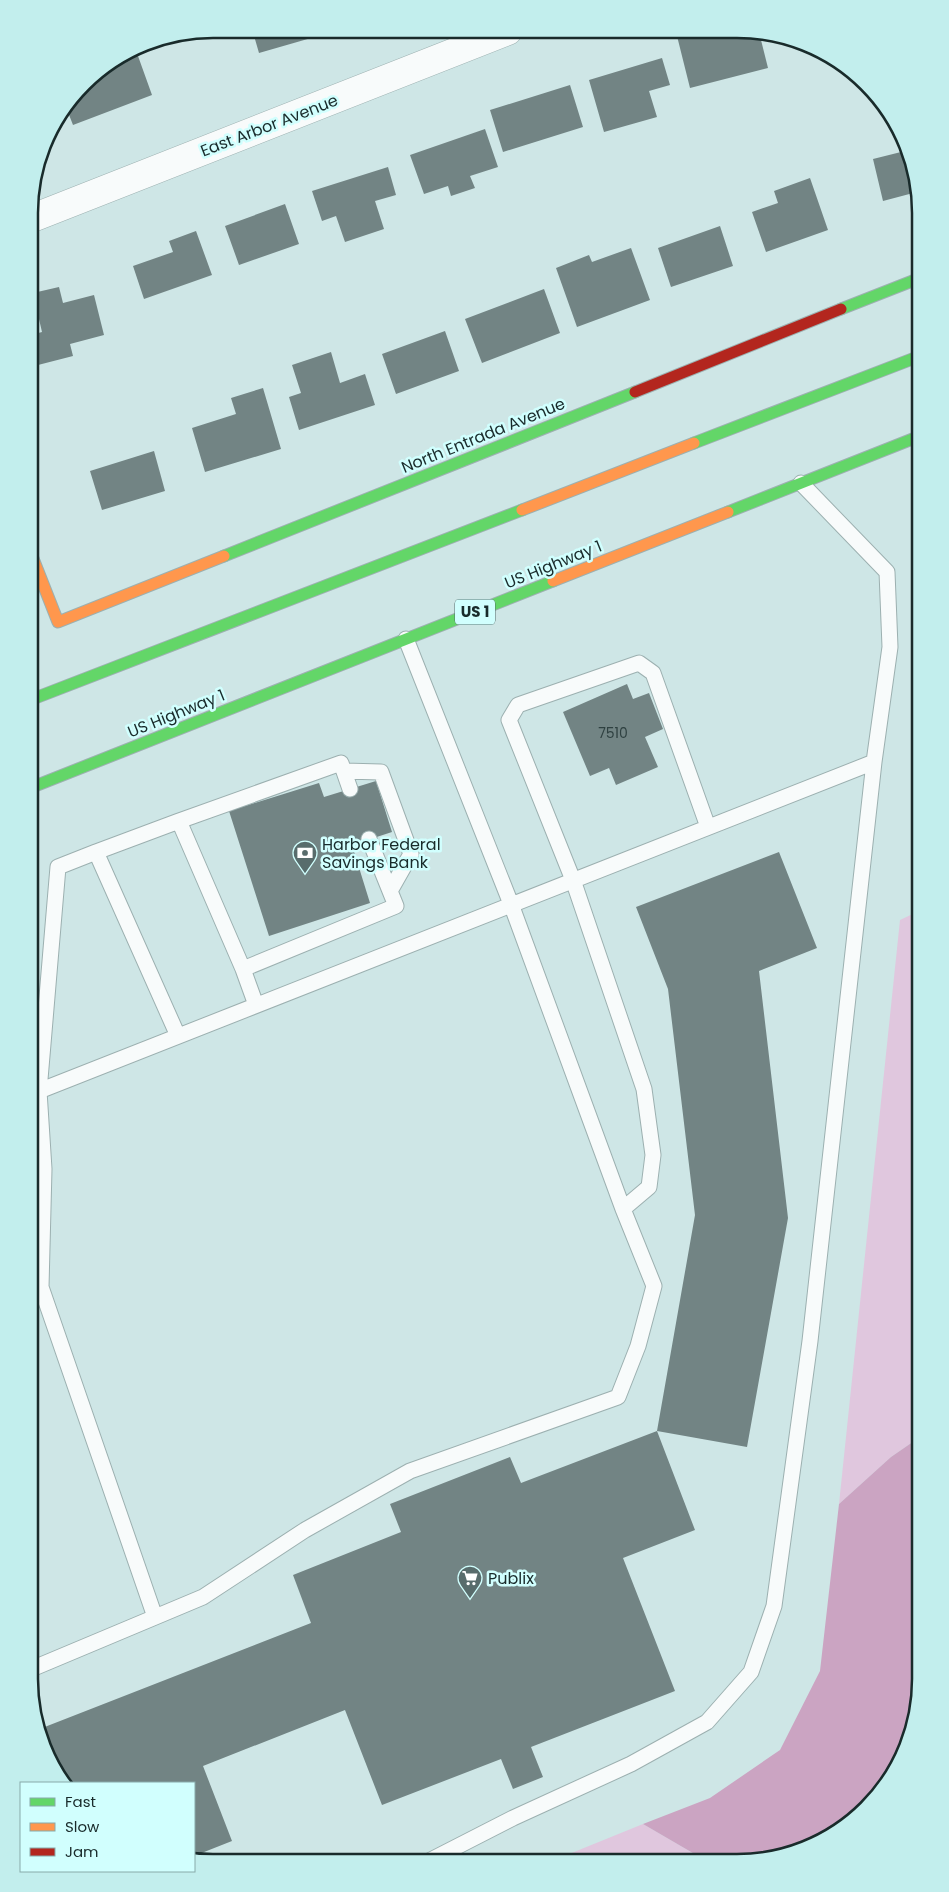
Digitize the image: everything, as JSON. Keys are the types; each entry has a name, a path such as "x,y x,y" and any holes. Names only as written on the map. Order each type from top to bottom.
{"main road":[{"name":"North Entrada Avenue","path":"38,571 58,622 912,281"},
{"path":"38,697 912,359"},
{"name":"US Highway 1","path":"38,785 912,439"}],"street":[{"name":"East Arbor Avenue","path":"38,216 490,38"}],"lane":[{"path":"443,1854 513,1818 631,1764 707,1722 751,1672 774,1606 811,1331 874,762 890,647 887,572 802,483"},
{"path":"38,1666 203,1597 306,1530 410,1471 618,1396 638,1346 654,1286 623,1209 511,904 406,639"},
{"path":"623,1209 650,1188 653,1155 644,1089 572,880 510,720 518,705 639,663 652,673 708,827"},
{"path":"39,1091 874,762"},
{"path":"155,1617 41,1287 44,1169 39,1091 58,867 341,763 350,789"},
{"path":"344,771 381,772 411,854 390,891"},
{"path":"179,821 243,969 256,1005"},
{"path":"243,969 396,906 369,840"},
{"path":"96,852 178,1036"},
{"path":"38,1171 44,1169"}],"shaded area":[{"path":"912,915 911,1443 891,1457 839,1504 900,920"},
{"path":"911,1443 911,1691 908,1714 902,1736 893,1757 875,1786 852,1811 834,1825 814,1836 793,1845 771,1851 748,1854 695,1854 643,1824 710,1798 780,1750 820,1671 839,1504 891,1457"},
{"path":"643,1824 695,1854 569,1854"}],"building":[{"path":"255,38 311,38 259,53"},
{"path":"678,38 761,39 768,68 690,88"},
{"path":"138,56 152,95 73,125 69,114 74,106 97,81 125,61"},
{"path":"662,58 670,85 649,91 657,117 604,132 589,80"},
{"path":"570,85 583,127 503,152 490,110"},
{"path":"485,129 498,167 470,176 475,188 451,196 448,186 424,194 410,155"},
{"path":"900,152 910,194 883,201 873,159"},
{"path":"388,167 396,195 375,201 384,229 345,242 336,216 322,221 312,191"},
{"path":"810,178 828,230 766,252 752,212 778,203 774,191"},
{"path":"285,204 299,244 239,265 225,226"},
{"path":"720,226 733,266 671,287 658,248"},
{"path":"196,231 212,275 144,299 133,266 173,252 169,241"},
{"path":"631,248 650,300 577,327 556,268 589,255 592,262"},
{"path":"59,287 63,303 94,295 104,335 70,344 73,356 38,365 38,333 42,332 38,315 38,292"},
{"path":"544,289 560,333 482,363 465,319"},
{"path":"445,331 459,371 396,394 382,354"},
{"path":"331,352 340,383 365,374 375,405 299,430 289,397 301,393 292,365"},
{"path":"263,388 281,449 205,472 192,428 236,414 231,398"},
{"path":"154,451 165,491 102,510 90,471"},
{"path":"627,684 633,699 649,693 663,729 645,737 658,767 616,785 609,768 590,776 563,712"},
{"name":"Harbor Federal Savings Bank","path":"376,781 392,832 352,845 370,903 269,936 229,811 319,783 324,797"},
{"path":"779,852 817,948 759,971 788,1218 747,1447 657,1431 695,1215 668,989 636,907"},
{"name":"Publix","path":"657,1431 695,1530 623,1558 675,1691 531,1747 543,1777 513,1789 501,1759 382,1805 345,1710 203,1766 232,1841 200,1853 195,1853 195,1782 71,1782 67,1777 56,1757 45,1727 311,1623 293,1575 401,1532 390,1504 510,1457 521,1483"}],"traffic: fast":[{"path":"841,309 912,281"},
{"path":"694,443 912,359"},
{"path":"224,556 635,392"},
{"path":"728,512 912,439"},
{"path":"38,697 522,510"},
{"path":"38,785 553,581"}],"traffic: slow":[{"path":"522,510 694,443"},
{"path":"553,581 728,512"},
{"path":"38,571 58,622 224,556"}],"traffic: jam":[{"path":"635,392 841,309"}],"place":[{"name":"Harbor Federal Savings Bank","path":"305,874"},
{"name":"Publix","path":"470,1599"}]}
